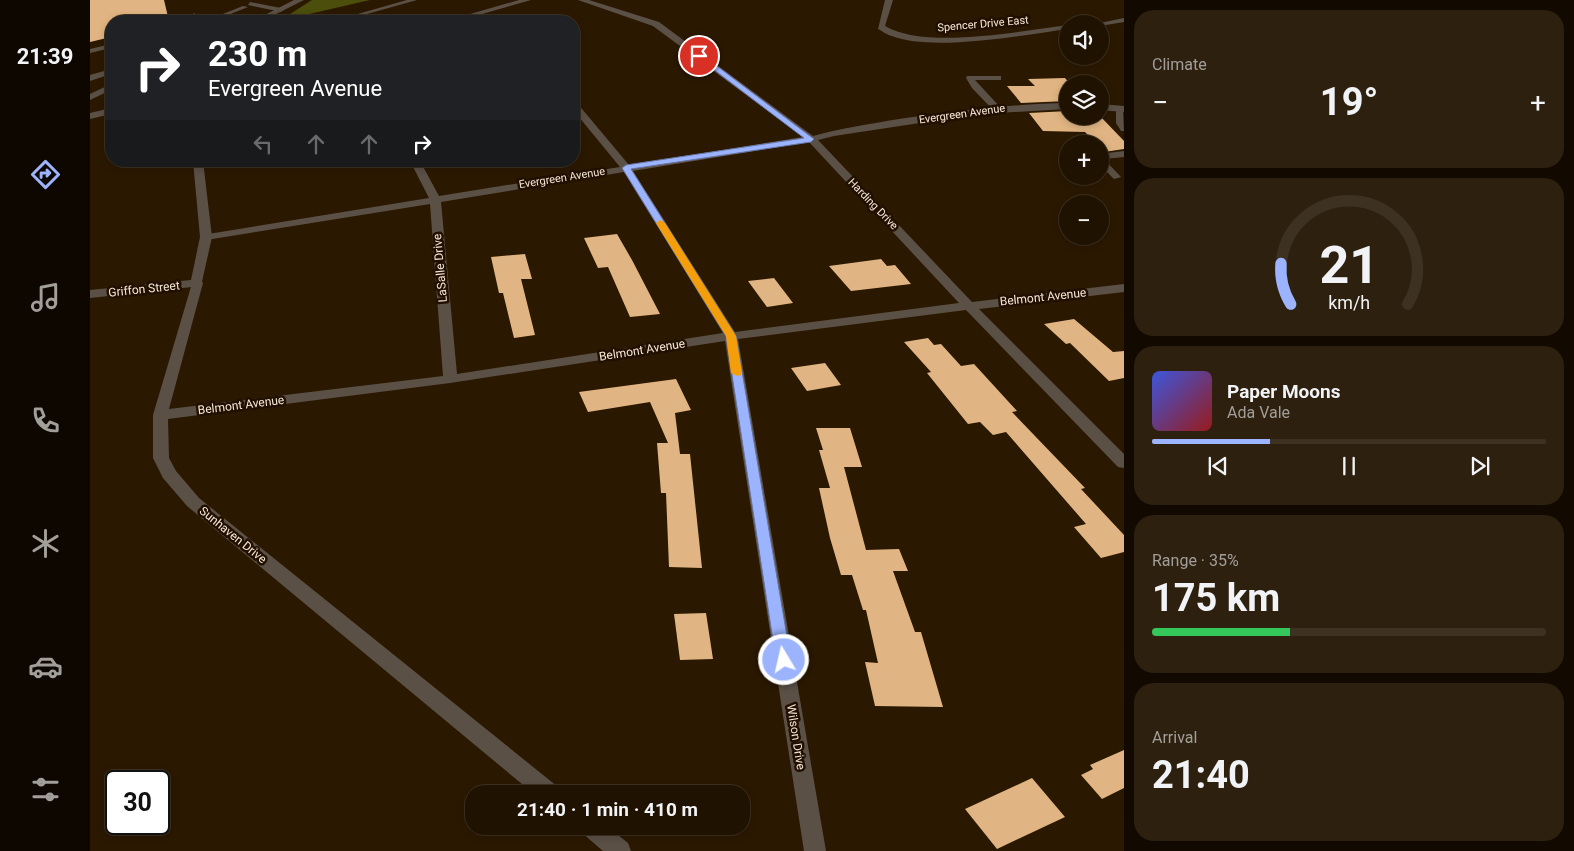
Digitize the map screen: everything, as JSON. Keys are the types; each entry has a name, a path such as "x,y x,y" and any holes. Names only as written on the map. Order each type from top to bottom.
{"street":[{"path":"270,15 300,0"},
{"path":"472,15 527,0"},
{"name":"Harding Drive","path":"582,0 656,24 811,139 969,306 1124,463"},
{"name":"Spencer Drive East","path":"889,0 882,27 885,31 900,37 918,40 1059,28"},
{"path":"1109,22 1124,20"},
{"path":"90,78 105,73"},
{"path":"90,97 105,90"},
{"path":"90,102 105,98"},
{"name":"Evergreen Avenue","path":"206,237 811,139 833,133 997,109 1059,106"},
{"path":"1109,108 1122,109"},
{"path":"90,116 105,112"},
{"name":"Wilson Drive","path":"580,112 626,168 731,336 815,851"},
{"name":"Sunhaven Drive","path":"199,167 206,237 197,283 160,415 161,458 169,474 193,502 539,785"},
{"name":"LaSalle Drive","path":"418,167 435,199 450,379"},
{"name":"Griffon Street","path":"90,294 197,283"},
{"name":"Belmont Avenue","path":"160,415 450,379 731,336 1124,288"},
{"path":"601,835 620,851"}],"lane":[{"path":"358,15 414,0"},
{"path":"224,15 248,6 281,10"},
{"path":"90,51 105,47"},
{"path":"997,109 970,78 998,78"},
{"path":"1122,109 1120,123 1124,129"},
{"path":"1109,157 1124,154"},
{"path":"1109,169 1117,177"}],"shaded area":[{"path":"312,0 370,0 305,15 288,15"}],"building":[{"path":"90,0 164,0 168,15 105,15 105,38 90,42"},
{"path":"1059,78 1059,101 1021,103 1007,86 1035,86 1028,79"},
{"path":"1059,111 1059,125 1109,125 1124,141 1124,149 1109,151 1109,135 1088,135 1085,132 1043,131 1029,113"},
{"path":"617,234 660,314 630,317 608,267 598,268 584,238"},
{"path":"525,254 532,279 521,279 535,335 514,338 503,293 499,293 491,257"},
{"path":"881,259 887,266 895,265 911,284 851,291 829,266"},
{"path":"774,278 793,303 767,307 748,281"},
{"path":"1074,319 1113,352 1124,351 1124,378 1109,381 1070,343 1066,344 1044,324"},
{"path":"928,338 934,345 941,344 961,366 974,364 1017,411 1012,412 1085,488 1081,489 1124,535 1124,552 1101,558 1074,527 1086,524 1006,432 993,435 980,422 968,424 927,373 931,372 904,342"},
{"path":"825,363 841,385 807,391 791,368"},
{"path":"676,379 691,410 675,413 680,454 690,454 702,568 669,567 666,493 661,493 657,443 668,443 650,402 588,412 579,392"},
{"path":"816,428 850,428 862,467 844,467 866,550 899,549 908,571 893,571 915,632 921,632 943,707 875,706 865,662 878,663 866,610 863,610 852,575 841,575 830,538 819,488 830,488 819,450 823,450"},
{"path":"706,613 713,659 680,660 674,614"},
{"path":"1124,750 1124,788 1102,799 1081,775 1093,769 1090,765"},
{"path":"1032,778 1065,817 997,849 965,809"}],"slow traffic":[{"path":"660,223 731,336 737,373"}],"route":[{"path":"699,56 811,139 626,168 731,336 784,660"}]}
